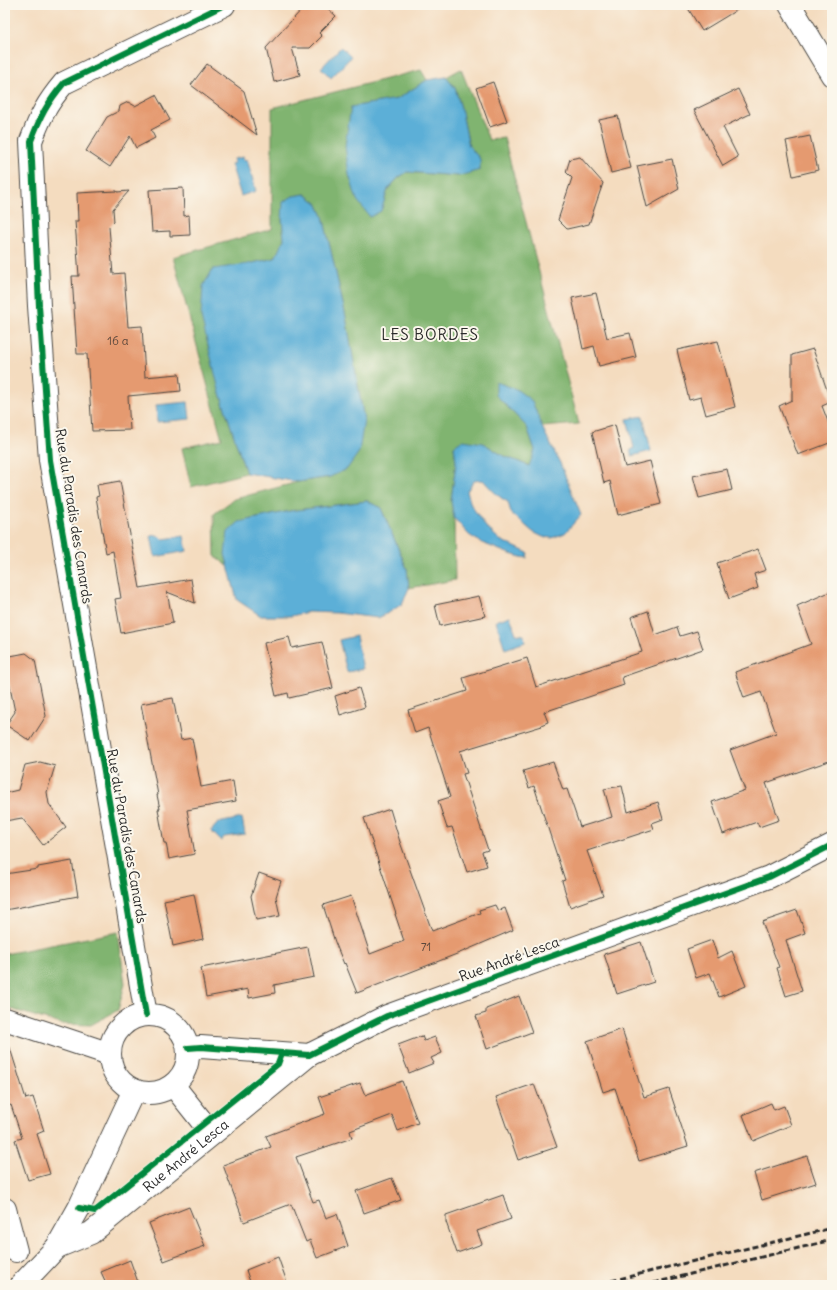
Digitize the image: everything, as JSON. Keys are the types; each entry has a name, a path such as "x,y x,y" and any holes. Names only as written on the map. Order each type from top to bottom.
{"street":[{"name":"Rue du Paradis des Canards","path":"146,1016 50,460 39,306 31,141 39,119 51,98 64,83 224,5"},
{"path":"790,5 832,76"},
{"name":"Rue André Lesca","path":"57,1247 90,1233 309,1055 387,1016 769,877 832,845"},
{"path":"158,1016 168,1020 184,1037 188,1048 186,1068 181,1078 164,1090 154,1093 144,1093 134,1090 124,1084 116,1076 111,1065 110,1054 112,1042 117,1032 125,1024 135,1018 158,1016"},
{"path":"5,1019 110,1054"},
{"path":"188,1048 201,1047 309,1055"},
{"path":"173,1085 212,1134"},
{"name":"Rue André Lesca","path":"21,1285 57,1247 79,1208 134,1090"},
{"path":"5,1209 16,1251"}],"green space":[{"path":"461,69 489,140 504,138 579,424 542,427 532,401 496,395 527,427 535,450 530,466 502,455 483,443 454,446 456,462 451,501 454,518 455,580 409,588 407,569 381,508 367,501 290,511 239,522 225,554 229,567 215,556 214,514 234,499 298,482 330,477 364,420 346,317 323,216 317,203 305,194 293,196 282,219 284,239 275,258 248,264 219,390 246,473 191,487 182,448 222,439 173,257 272,229 272,108 421,70 427,80 397,99 351,107 381,211 388,189 398,178 407,172 459,176 480,159 469,146 455,88 446,77"},
{"path":"118,932 125,984 118,1010 91,1025 61,1024 5,1006 5,954"}],"water":[{"path":"341,47 351,57 331,78 321,68"},
{"path":"446,77 455,88 469,146 480,159 480,170 459,176 407,172 398,178 388,189 381,211 370,217 357,200 349,175 345,146 351,107 397,99 427,80"},
{"path":"243,157 244,160 247,159 256,191 241,196 231,164 234,163 234,159"},
{"path":"305,194 317,203 323,216 346,317 364,420 359,452 347,469 330,477 298,482 246,473 219,390 201,317 203,286 213,269 275,258 284,239 282,219 283,202 293,196"},
{"path":"496,382 516,389 532,401 542,427 560,463 581,515 565,533 552,538 543,537 533,532 511,513 508,502 492,490 483,480 474,481 467,491 471,505 486,527 500,540 528,553 527,558 510,554 482,543 469,535 454,518 451,501 456,462 454,446 463,440 483,443 502,455 529,466 535,450 527,427 496,395"},
{"path":"188,402 190,419 157,422 156,405"},
{"path":"643,416 651,451 632,456 630,451 634,448 627,419"},
{"path":"367,501 381,508 407,569 409,588 402,604 378,618 337,613 308,612 291,616 261,616 237,600 225,554 228,532 239,522 290,511"},
{"path":"157,535 163,539 184,536 187,551 155,557 151,536"},
{"path":"510,616 516,634 524,635 525,642 505,649 496,621"},
{"path":"356,636 363,669 347,672 339,640"},
{"path":"242,818 245,834 224,837 221,841 211,831 218,823"}],"building":[{"path":"306,5 324,5 336,16 319,33 322,36 310,48 292,48 300,75 274,82 266,48"},
{"path":"686,5 745,5 702,31"},
{"path":"207,64 244,91 257,135 191,85"},
{"path":"493,82 507,121 490,127 476,88"},
{"path":"738,89 750,114 723,127 738,157 723,166 694,110"},
{"path":"156,95 170,120 151,130 155,138 136,148 130,136 110,167 86,151 107,117 119,111 120,106 128,102 135,106"},
{"path":"618,116 631,168 611,173 599,120"},
{"path":"810,136 818,170 793,176 786,141"},
{"path":"580,157 603,183 589,224 567,229 558,220 572,178 566,172 570,159"},
{"path":"672,159 679,189 647,207 637,166"},
{"path":"183,188 184,216 189,215 190,235 170,236 170,231 152,232 149,190"},
{"path":"129,191 113,209 114,222 109,227 113,274 124,273 128,327 142,326 145,377 179,374 181,391 128,396 130,430 92,431 87,354 77,354 72,276 79,276 75,221 78,221 77,193"},
{"path":"596,293 607,338 630,333 636,357 599,366 594,346 583,349 572,298"},
{"path":"718,341 735,407 706,415 701,397 689,400 677,350"},
{"path":"813,349 831,402 822,406 832,432 832,442 798,455 779,406 792,400 792,355"},
{"path":"615,425 625,467 650,461 661,504 618,515 610,481 604,483 592,432"},
{"path":"727,469 732,490 699,498 693,476"},
{"path":"120,481 140,588 191,579 195,603 167,592 173,623 121,633 115,599 121,598 113,551 106,553 96,497 99,496 97,485"},
{"path":"758,549 766,570 754,574 758,588 729,599 717,563"},
{"path":"832,591 832,760 766,783 779,820 759,827 757,822 723,834 712,802 745,790 730,750 776,733 761,692 744,698 735,672 811,644 797,606"},
{"path":"479,596 485,616 440,626 435,605"},
{"path":"648,611 655,635 677,627 680,636 697,631 703,649 622,677 624,685 544,712 548,722 541,725 542,726 460,751 467,773 463,774 488,850 482,852 487,866 467,872 452,827 447,828 438,801 450,797 428,728 415,733 408,710 467,691 463,678 527,658 536,687 642,652 631,617"},
{"path":"289,637 292,648 322,642 333,688 289,698 288,693 276,696 264,643"},
{"path":"26,653 35,660 46,716 30,741 6,725 15,712 8,677 5,676 5,657"},
{"path":"359,688 365,707 340,715 335,696"},
{"path":"173,698 181,740 192,738 201,787 233,781 236,801 187,810 195,854 169,859 166,843 164,843 158,809 160,809 158,795 141,704"},
{"path":"40,762 55,766 47,792 49,804 66,827 43,845 22,818 5,821 5,793 18,790 25,765"},
{"path":"553,762 563,790 567,789 580,827 612,817 604,789 622,786 628,812 658,802 663,819 652,823 654,829 587,851 603,895 570,907 562,881 565,880 534,786 529,788 523,771"},
{"path":"390,809 400,842 432,931 480,913 479,910 495,905 498,911 505,908 513,930 462,952 357,993 335,942 323,905 351,896 370,954 404,941 364,818"},
{"path":"72,861 78,896 5,910 5,874 38,869 38,867"},
{"path":"259,873 281,881 276,897 280,916 256,920 251,896"},
{"path":"194,894 203,939 173,946 164,900"},
{"path":"797,910 805,933 786,940 802,991 786,996 777,968 779,967 762,922"},
{"path":"712,940 718,958 732,951 746,986 719,997 710,973 696,978 687,949"},
{"path":"641,942 654,982 617,994 604,954"},
{"path":"308,947 314,977 274,985 275,993 249,998 248,989 206,997 201,968"},
{"path":"519,996 532,1032 487,1049 476,1016 486,1013 486,1009"},
{"path":"622,1029 644,1097 669,1089 688,1146 639,1161 615,1088 603,1092 587,1041"},
{"path":"422,1036 424,1041 435,1037 442,1053 431,1058 434,1063 409,1073 398,1045"},
{"path":"9,1045 26,1099 33,1097 44,1131 37,1134 50,1174 28,1180 15,1140 22,1138 11,1105 5,1107 5,1046"},
{"path":"402,1081 418,1123 398,1131 392,1115 350,1131 352,1138 296,1157 313,1202 319,1200 326,1218 337,1214 348,1246 317,1258 310,1240 306,1242 291,1204 244,1222 223,1165 271,1147 266,1136 325,1114 319,1097 360,1083 365,1095"},
{"path":"534,1084 557,1147 518,1160 496,1097"},
{"path":"771,1103 774,1110 784,1106 791,1125 753,1141 743,1115"},
{"path":"807,1156 816,1183 762,1200 754,1173"},
{"path":"392,1178 401,1200 364,1213 356,1191"},
{"path":"503,1195 511,1219 477,1231 482,1244 457,1253 446,1222 446,1215"},
{"path":"189,1207 205,1246 164,1261 149,1223"},
{"path":"278,1257 288,1285 251,1285 246,1270"},
{"path":"130,1260 139,1285 107,1285 101,1272"}],"railway":[{"path":"594,1285 832,1228"},
{"path":"645,1285 832,1240"}],"cycle path":[{"path":"146,1015 50,460 39,306 31,141 44,110 64,83 224,5"},
{"path":"188,1048 201,1047 309,1055 387,1016 769,877 832,845"},
{"path":"79,1208 95,1211 278,1064 282,1053"}],"district":[{"name":"LES BORDES","path":"430,335"}]}
